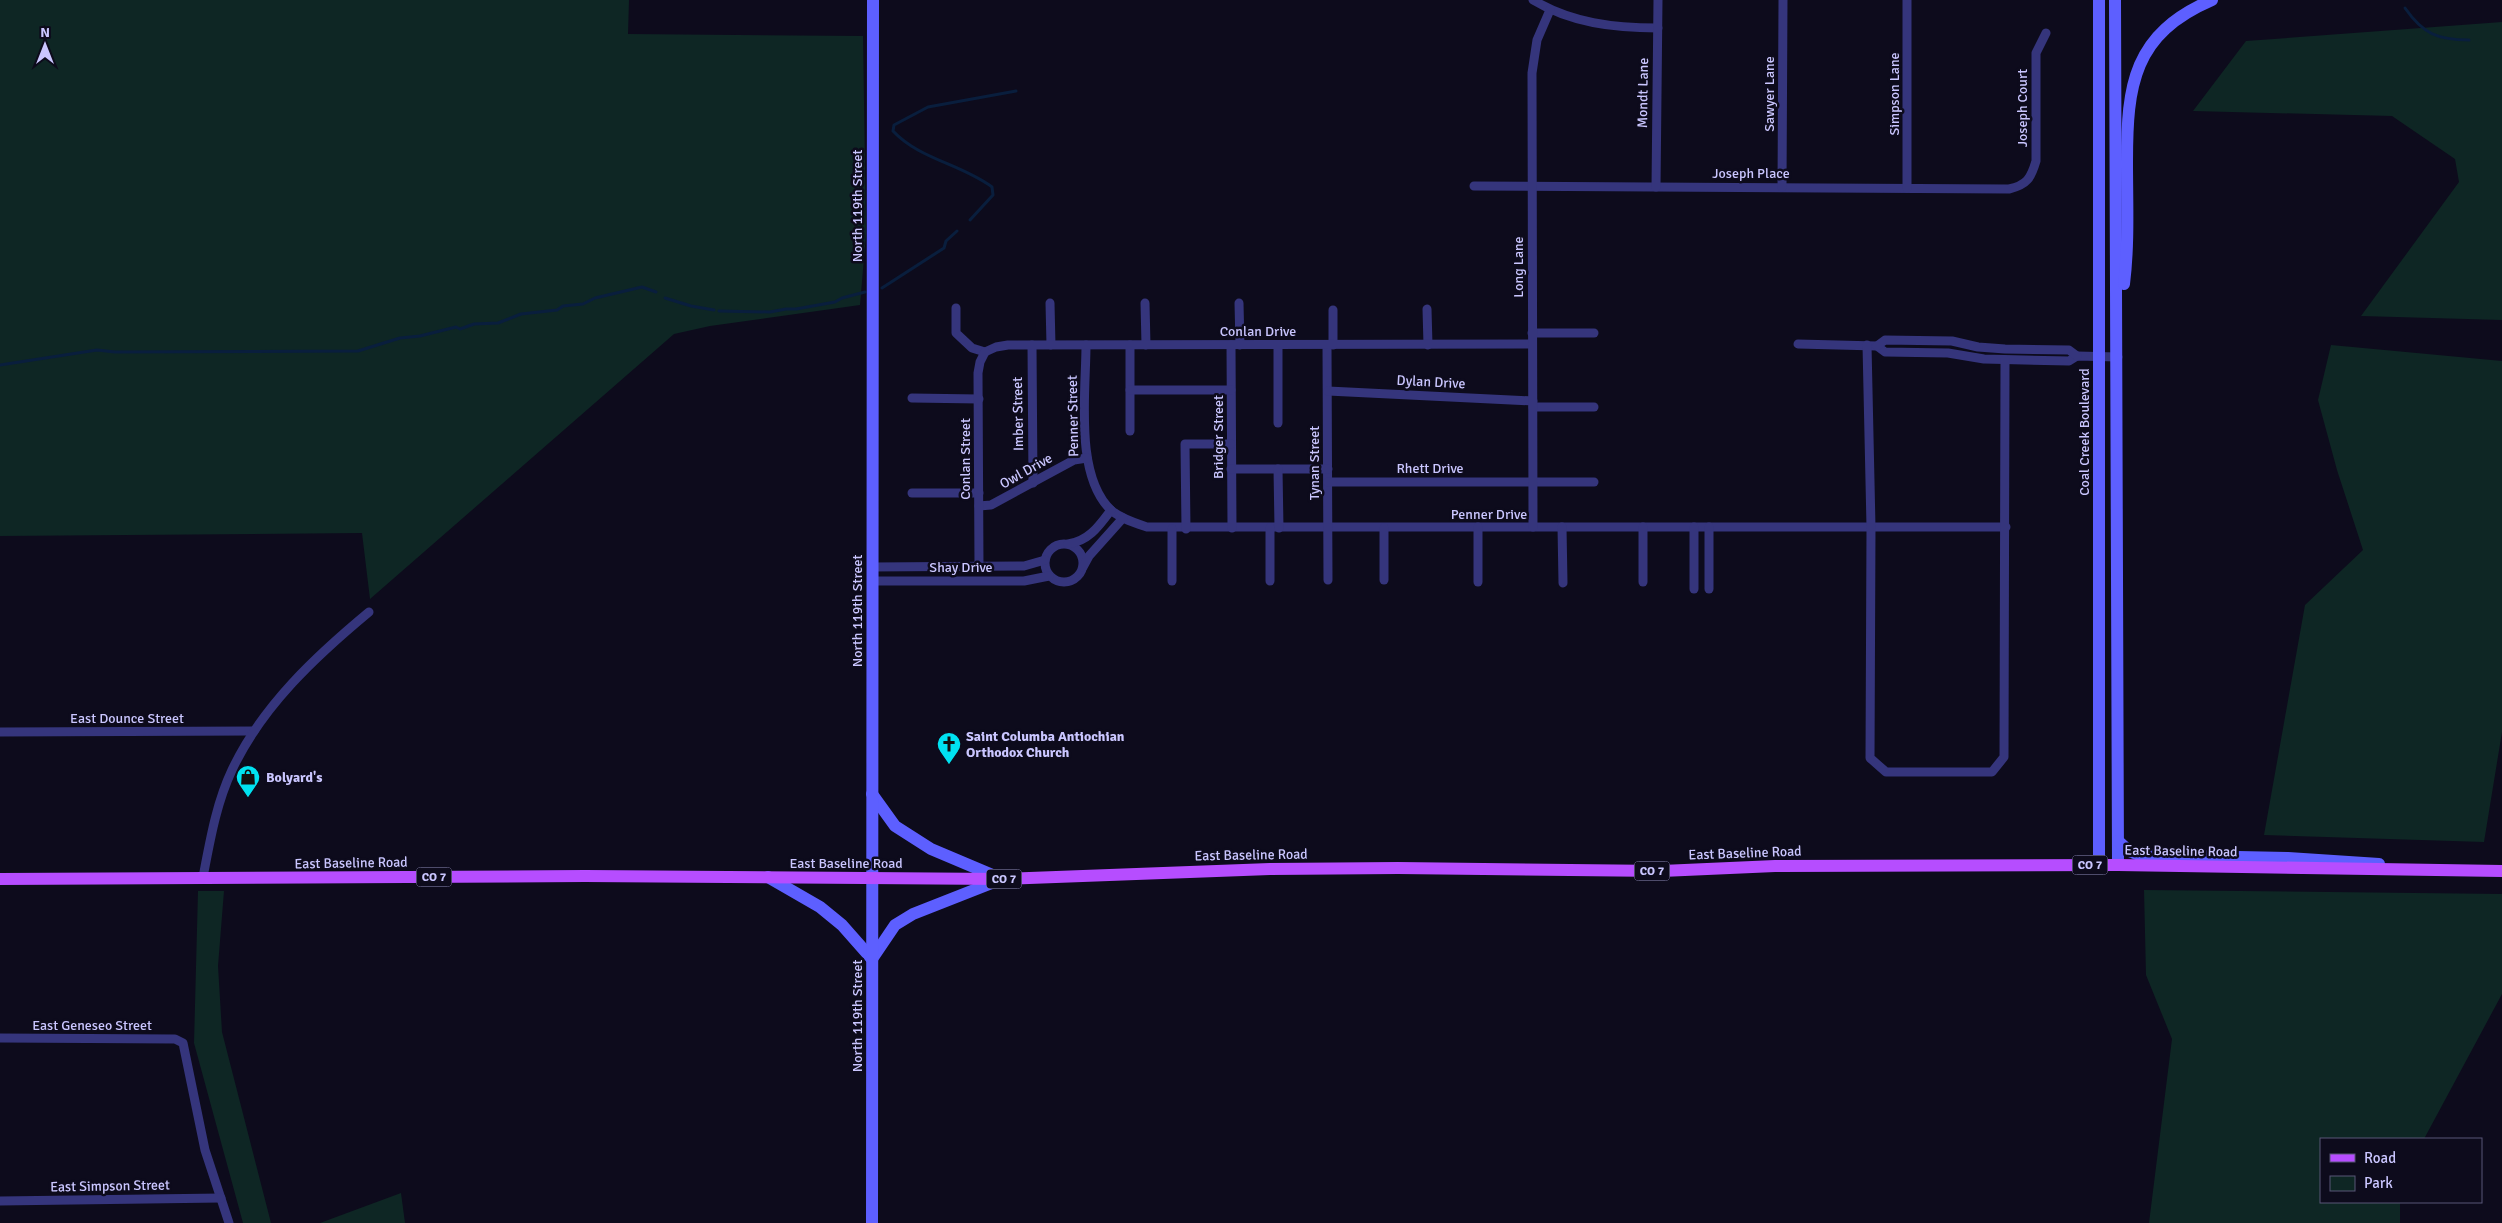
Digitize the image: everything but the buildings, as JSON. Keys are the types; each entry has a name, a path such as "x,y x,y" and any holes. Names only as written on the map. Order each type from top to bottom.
{"main road":[{"name":"North 119th Street","path":"872,1223 873,0"},
{"name":"Coal Creek Boulevard","path":"2099,0 2099,865"},
{"path":"2115,0 2118,339 2118,865"},
{"path":"2118,339 2127,258 2127,113 2131,89 2140,66 2153,44 2167,26 2191,9 2212,0"},
{"path":"872,794 895,826 931,849 1002,879"},
{"path":"2118,841 2129,851 2139,855 2288,858 2431,870"},
{"name":"East Baseline Road","path":"0,879 203,877 1002,879 1324,868 1662,871 1775,866 2118,865 2502,871"},
{"path":"768,877 820,907 842,925 872,959 895,925 913,914 1002,879"}],"street":[{"path":"1533,0 1550,10 1590,23 1620,28 1658,28"},
{"name":"Mondt Lane","path":"1656,187 1658,0"},
{"name":"Sawyer Lane","path":"1782,187 1784,0"},
{"name":"Simpson Lane","path":"1907,188 1908,0"},
{"name":"Long Lane","path":"1533,527 1532,73 1538,40 1550,10"},
{"name":"Joseph Court","path":"2027,182 2032,175 2036,161 2036,53 2046,33"},
{"name":"Joseph Place","path":"1474,186 2009,188 2027,182"},
{"path":"1050,303 1050,345"},
{"path":"1145,303 1146,345"},
{"name":"Bridger Street","path":"1232,528 1231,390 1239,303"},
{"path":"956,308 956,333 972,348 985,352"},
{"path":"1427,309 1428,345"},
{"name":"Tynan Street","path":"1328,580 1328,391 1333,310"},
{"path":"1532,333 1594,333"},
{"path":"1798,344 1872,345 1884,340 1952,341 1978,347 2069,350 2077,356"},
{"name":"Conlan Drive","path":"985,352 1002,346 1032,345 1532,344"},
{"name":"Imber Street","path":"1032,345 1033,483"},
{"name":"Penner Street","path":"1086,345 1087,458 1092,482 1111,510"},
{"path":"1130,345 1130,431"},
{"path":"1278,345 1278,422"},
{"path":"1872,345 1885,352 1918,351 2005,360 2069,361 2077,356 2118,357"},
{"path":"1872,345 1870,758 1886,772 1992,772 2004,757 2005,360"},
{"name":"Conlan Street","path":"979,567 978,374 980,362 985,352"},
{"path":"1130,390 1231,390"},
{"name":"Dylan Drive","path":"1328,391 1594,407"},
{"path":"912,398 978,399"},
{"path":"1186,529 1185,444 1231,444"},
{"name":"Owl Drive","path":"979,506 992,506 1074,460 1087,458"},
{"path":"1232,469 1328,470"},
{"path":"1270,581 1278,469"},
{"name":"Rhett Drive","path":"1328,482 1594,482"},
{"path":"912,493 979,493"},
{"name":"Shay Drive","path":"872,567 1024,566 1045,560 1046,554 1056,546 1079,542 1092,534 1111,510"},
{"name":"Penner Drive","path":"1111,510 1123,518 1146,527 1172,529 2006,527"},
{"name":"Shay Drive","path":"872,581 1024,581 1049,576 1060,582 1072,581 1077,578 1089,556 1123,518"},
{"path":"1562,527 1563,583"},
{"path":"1384,528 1384,580"},
{"path":"1478,528 1478,582"},
{"path":"1643,528 1643,582"},
{"path":"1694,528 1694,589"},
{"path":"1709,528 1709,589"},
{"path":"1172,529 1172,581"},
{"path":"1068,544 1078,550 1083,562 1083,568"},
{"path":"1045,560 1049,576"},
{"path":"203,877 211,833 223,794 232,770 254,731 290,686 369,612"},
{"name":"East Dounce Street","path":"0,732 254,731"},
{"name":"East Geneseo Street","path":"0,1038 174,1039 184,1043 205,1150 221,1198"},
{"path":"221,1198 229,1223"},
{"name":"East Simpson Street","path":"0,1201 221,1198"}],"green space":[{"path":"0,0 629,0 628,34 863,36 866,234 860,305 710,326 674,334 370,599 362,533 0,536"},
{"path":"2502,22 2502,320 2361,316 2459,182 2455,159 2392,116 2193,111 2246,41"},
{"path":"2331,345 2502,361 2502,732 2484,842 2264,835 2305,605 2363,550 2337,470 2318,400"},
{"path":"2144,890 2502,894 2502,994 2425,1138 2320,1138 2320,1203 2400,1203 2400,1223 2149,1223 2172,1039 2146,975"},
{"path":"198,891 224,891 218,966 222,1032 271,1223 243,1223 194,1043"},
{"path":"401,1193 405,1223 320,1223"}],"waterway":[{"path":"2405,8 2418,24 2432,34 2448,39 2469,40"},
{"path":"970,220 993,195 992,187 967,172 928,155 903,141 893,131 894,125 928,107 1016,91"},
{"path":"882,288 944,248 946,241 957,231"},
{"path":"0,365 97,350 115,352 358,351 400,338 420,336 456,327 460,329 474,324 498,323 521,314 557,310 563,306 583,304 595,298 642,287 656,292"},
{"path":"719,311 770,312 796,309 835,302 842,298 865,292"},
{"path":"665,298 691,306 714,310"}],"place":[{"name":"Saint Columba Antiochian Orthodox Church","path":"949,765"},
{"name":"Bolyard's","path":"248,798"}]}
